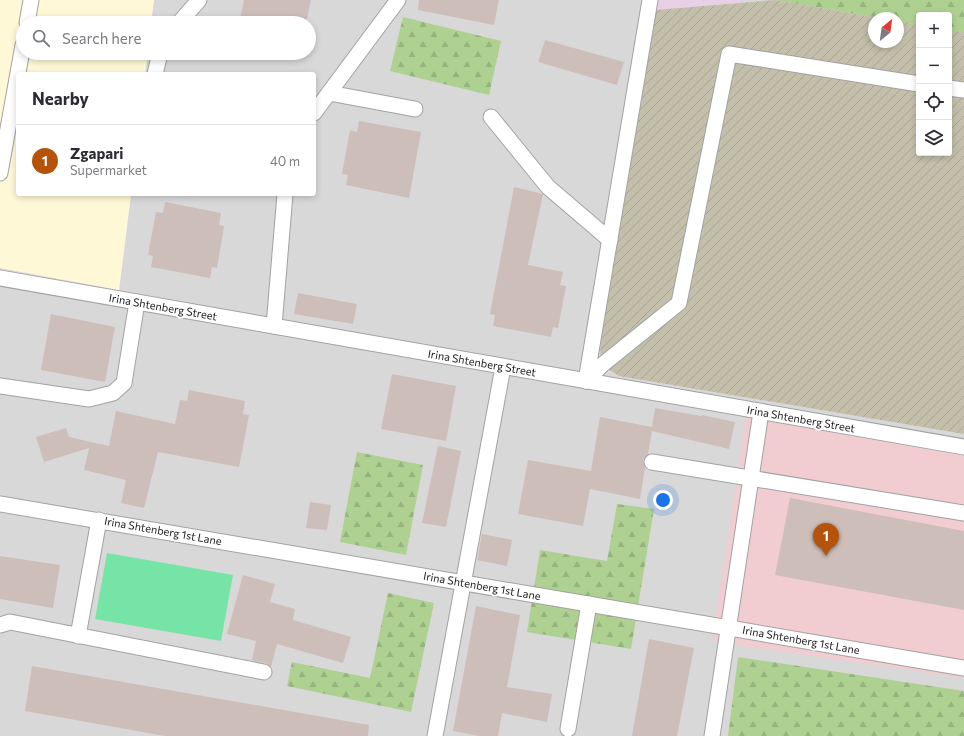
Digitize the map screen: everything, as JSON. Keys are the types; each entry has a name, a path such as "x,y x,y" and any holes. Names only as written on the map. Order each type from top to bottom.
{"lane":[{"path":"28,16 31,0"},
{"path":"185,16 199,0"},
{"path":"316,110 398,0"},
{"path":"586,381 650,0"},
{"path":"586,381 602,365 679,303 729,54 916,84"},
{"path":"18,72 20,60"},
{"path":"155,72 158,60"},
{"path":"0,173 16,84"},
{"path":"952,88 964,90"},
{"path":"329,93 415,109"},
{"path":"491,117 548,187 610,240"},
{"path":"274,326 285,196"},
{"name":"Irina Shtenberg Street","path":"0,278 964,447"},
{"path":"0,386 89,399 113,393 124,383 137,302"},
{"path":"435,736 503,367"},
{"path":"712,736 761,412"},
{"path":"652,462 964,513"},
{"name":"Irina Shtenberg 1st Lane","path":"0,504 964,668"},
{"path":"78,636 99,520"},
{"path":"568,729 589,604"},
{"path":"0,625 10,622 264,672"}],"shaded area":[{"path":"0,0 154,0 152,16 16,16 16,60 147,60 145,72 16,72 16,196 131,196 119,290 0,268"},
{"path":"154,0 964,0 964,736 0,736 0,268 119,290 131,196 316,196 316,72 145,72 147,60 316,60 316,16 152,16"},
{"path":"642,0 740,0 739,3 656,10"},
{"path":"775,0 868,16 868,48 904,48 904,22 916,24 916,156 952,156 952,30 964,32 964,434 619,376 602,365 600,351 607,288 656,10"},
{"path":"746,417 964,455 964,678 712,641"}],"green space":[{"path":"775,0 964,0 964,32 952,30 952,12 916,12 916,24 904,22 904,12 868,12 868,16"},
{"path":"403,17 501,41 489,95 390,71"},
{"path":"357,452 423,465 406,555 340,542"},
{"path":"617,504 654,509 631,649 527,632 540,550 607,561"},
{"path":"107,553 233,575 221,641 95,619"},
{"path":"388,593 434,603 411,712 287,686 292,662 370,678"},
{"path":"738,657 964,691 964,736 728,736"}],"building":[{"path":"244,0 311,0 308,16 241,16"},
{"path":"419,0 499,0 494,25 418,10"},
{"path":"545,40 624,62 617,85 538,62"},
{"path":"359,121 421,132 409,198 346,185 348,175 342,174 350,130 357,132"},
{"path":"514,187 543,194 528,265 563,272 560,285 566,286 558,328 553,327 551,337 493,326 495,315 490,314"},
{"path":"165,202 221,213 219,225 224,226 217,268 212,267 210,278 151,267 153,256 148,255 156,212 163,213"},
{"path":"298,293 357,304 353,324 294,314"},
{"path":"51,314 115,327 105,382 41,370"},
{"path":"392,374 456,386 446,441 381,429"},
{"path":"189,390 245,401 243,414 249,415 239,467 158,452 144,508 121,503 126,480 84,470 89,448 44,462 36,437 66,428 69,437 109,446 116,411 175,424 180,400 187,401"},
{"path":"655,408 702,415 735,422 729,449 652,431 648,454 643,460 645,468 640,499 590,489 583,526 518,514 528,460 591,471 600,417 652,427"},
{"path":"438,446 461,451 446,527 422,523"},
{"path":"790,498 964,531 964,610 775,575"},
{"path":"310,502 331,505 327,530 306,528"},
{"path":"482,534 512,540 507,566 477,560"},
{"path":"0,556 60,565 53,608 0,599"},
{"path":"243,575 275,584 270,602 295,609 293,620 351,637 343,663 277,644 271,667 266,663 252,660 256,641 227,634"},
{"path":"476,606 520,615 507,687 552,694 547,722 502,713 498,736 479,736 453,731"},
{"path":"649,639 694,648 677,736 632,736"},
{"path":"32,666 369,725 368,736 165,736 25,711"}],"place":[{"name":"Zgapari","path":"826,556"}]}
